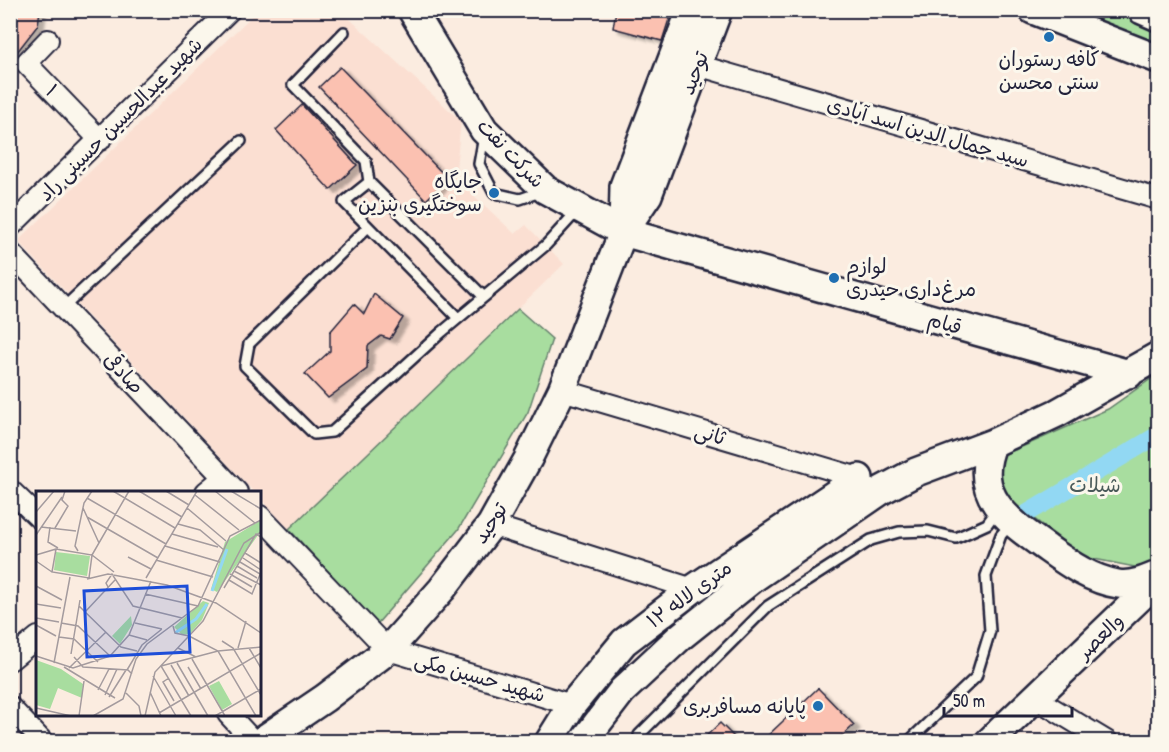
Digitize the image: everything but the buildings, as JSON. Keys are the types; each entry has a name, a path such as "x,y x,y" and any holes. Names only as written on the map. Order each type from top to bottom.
{"main road":[{"name":"شرکت نفت","path":"412,10 484,130 546,190 622,232"},
{"name":"توحید","path":"622,232 624,186 691,10"},
{"name":"توحید","path":"260,741 325,698 388,650 442,589 491,525 528,459 562,390 622,232 648,195 718,10"},
{"path":"1033,10 1158,59"},
{"path":"1142,10 1158,17"},
{"name":"قیام","path":"622,232 1129,374"},
{"path":"583,741 622,691 680,637 755,578 882,490 916,472 993,443 1129,374 1158,356"},
{"path":"993,443 986,469 988,486 1005,516 1074,567 1099,579 1119,584 1138,583 1158,575"},
{"name":"۱۲ متری لاله","path":"549,741 572,705 624,642 693,589 859,478"},
{"name":"والعصر","path":"989,741 1158,580"}],"street":[{"name":"شهید عبدالحسین حسینی راد","path":"10,228 230,10"},
{"name":"۱","path":"48,40 26,63 100,140"},
{"name":"سید جمال الدین اسد آبادی","path":"697,65 1158,199"},
{"name":"صادقی","path":"10,252 236,491"},
{"name":"ثانی","path":"562,390 859,478"},
{"path":"207,491 223,478"},
{"path":"10,490 36,515"},
{"path":"261,517 388,650"},
{"path":"491,525 693,589"},
{"path":"10,660 36,639"},
{"name":"شهید حسین مکی","path":"388,650 572,705"},
{"path":"1035,698 1108,741"},
{"path":"10,707 43,741"},
{"path":"230,716 254,741"}],"lane":[{"path":"344,32 293,86 366,161 369,182 484,297"},
{"path":"484,130 480,164 494,193 520,199 546,190"},
{"path":"63,308 241,141"},
{"path":"369,182 344,202 367,228 458,318"},
{"path":"367,228 249,344 245,366 314,434 332,432 458,318 546,245 580,208"},
{"path":"639,735 768,606 871,540 899,531 928,531 956,538 1005,516"},
{"path":"908,741 976,677 990,631 986,576 1001,535 1005,516"}],"shaded area":[{"path":"340,10 461,121 455,178 515,234 526,225 564,264 289,529 261,499 261,491 253,491 18,241 257,11"}],"green space":[{"path":"1054,11 1117,11 1158,26 1158,51"},
{"path":"518,309 552,339 528,412 458,530 377,624 289,529"},
{"name":"شیلات","path":"1158,374 1158,561 1140,568 1084,557 1003,495 998,474 999,457 1108,409"}],"waterway":[{"path":"1011,523 1158,435"}],"place":[{"name":"کافه رستوران سنتی محسن","path":"1049,37"},
{"name":"جایگاه سوختگیرى بنزین","path":"494,193"},
{"name":"لوازم مرغ‌داری حیدری","path":"834,278"},
{"name":"پایانه مسافربری","path":"818,706"}]}
